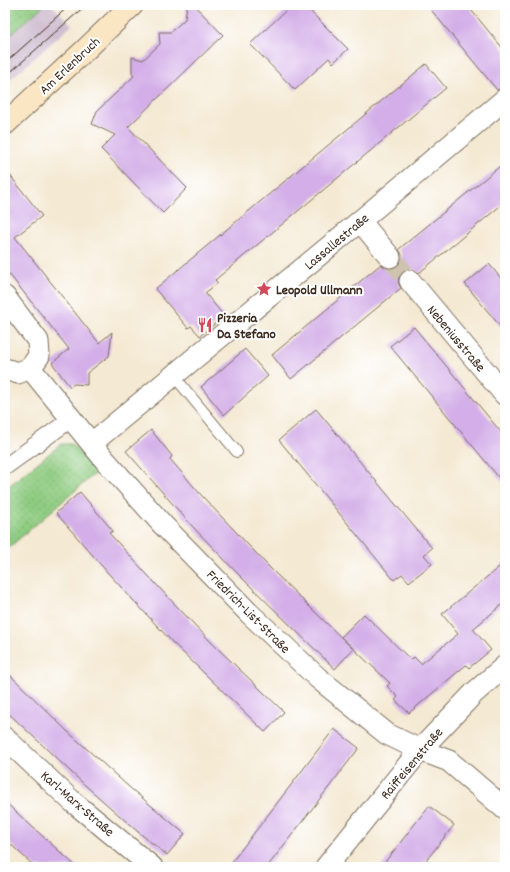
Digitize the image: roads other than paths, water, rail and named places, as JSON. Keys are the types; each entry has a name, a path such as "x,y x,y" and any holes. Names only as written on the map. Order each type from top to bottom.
{"main road":[{"name":"Am Erlenbruch","path":"5,124 82,54 132,5"}],"street":[{"name":"Lassallestraße","path":"92,443 505,99"},
{"path":"360,221 390,257"},
{"name":"Nebeniusstraße","path":"410,280 505,395"},
{"path":"5,296 38,341 39,356 30,368 18,373 5,369"},
{"name":"Friedrich-List-Straße","path":"30,368 104,459 163,525 249,613 318,678 387,734 420,750 449,761 505,809"},
{"path":"5,467 71,419"},
{"name":"Raiffeisenstraße","path":"326,867 420,750 474,693 505,666"},
{"name":"Karl-Marx-Straße","path":"5,738 74,802 152,867"}],"lane":[{"path":"174,376 237,452"}],"tunnel":[{"path":"390,257 410,281"}],"tram line":[{"path":"5,63 70,5"},
{"path":"5,77 86,5"}],"place":[{"name":"Leopold Ullmann","path":"264,289"},
{"name":"Pizzeria Da Stefano","path":"205,325"}]}
